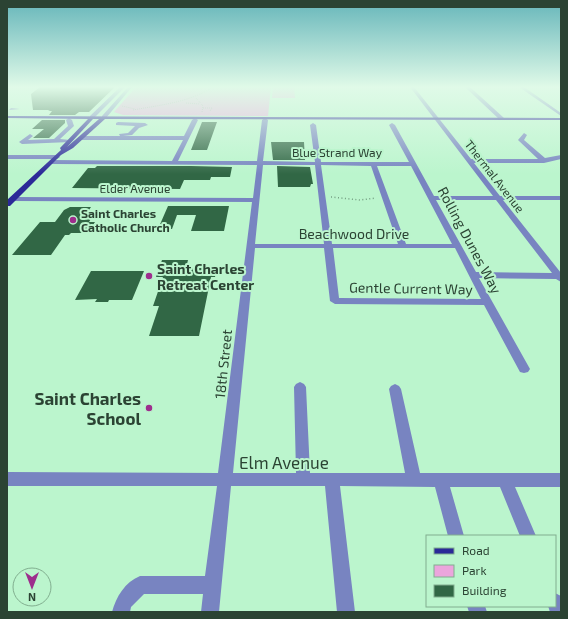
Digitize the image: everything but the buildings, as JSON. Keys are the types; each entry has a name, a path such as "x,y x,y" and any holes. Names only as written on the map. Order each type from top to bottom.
{"main road":[{"path":"7,117 204,117 266,119"},
{"path":"147,122 266,119 426,120 435,117 561,119"},
{"path":"7,120 69,120 90,118"},
{"path":"56,158 62,148 90,118"},
{"path":"102,118 120,122"},
{"path":"7,204 56,158 82,138 102,118"}],"street":[{"path":"499,116 502,119"},
{"name":"Thermal Avenue","path":"435,117 560,277"},
{"name":"18th Street","path":"210,612 266,119"},
{"path":"55,141 71,126 69,120"},
{"path":"174,163 195,120"},
{"path":"120,122 147,122"},
{"path":"104,135 128,135 132,133 137,126 147,122"},
{"path":"136,138 147,122"},
{"path":"313,125 328,246"},
{"name":"Rolling Dunes Way","path":"392,125 524,369"},
{"path":"524,135 521,140 544,160"},
{"path":"30,136 22,142 68,141"},
{"path":"82,138 186,138"},
{"name":"Blue Strand Way","path":"7,157 174,163 413,164"},
{"path":"469,161 544,160 561,157"},
{"path":"373,163 403,246"},
{"name":"Elder Avenue","path":"15,196 257,196"},
{"path":"432,198 561,198"},
{"name":"Beachwood Drive","path":"251,246 457,246"},
{"name":"Gentle Current Way","path":"328,246 335,301 488,302"},
{"path":"473,275 560,277"},
{"path":"300,387 303,480"},
{"path":"395,389 414,480"},
{"name":"Elm Avenue","path":"7,479 561,480"},
{"path":"332,480 346,612"},
{"path":"441,480 456,535"},
{"path":"505,480 528,535"},
{"path":"121,612 123,603 140,585 213,585"}],"path":[{"path":"330,197 358,200 379,198"}],"place":[{"name":"Saint Charles Catholic Church","path":"73,220"},
{"name":"Saint Charles Retreat Center","path":"149,276"},
{"name":"Saint Charles School","path":"149,408"}]}
